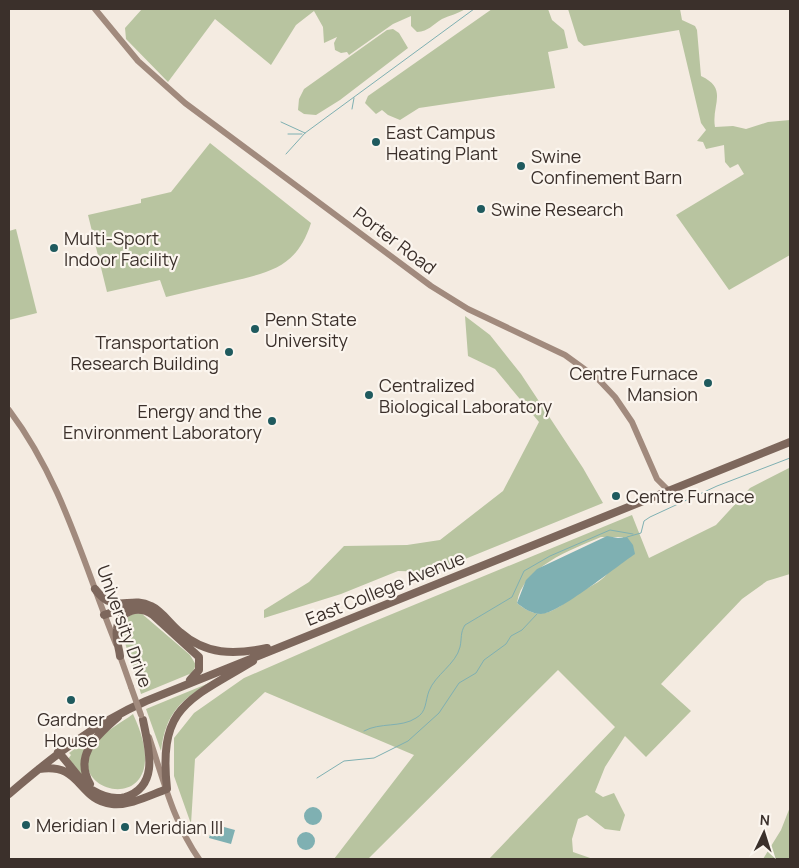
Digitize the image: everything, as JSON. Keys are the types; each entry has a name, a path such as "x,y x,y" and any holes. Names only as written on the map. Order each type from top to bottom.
{"main road":[{"name":"East College Avenue","path":"9,794 58,752 93,727 131,707 790,442"},
{"path":"95,589 103,599 111,603 134,603 152,606 184,636 206,649 243,652 288,643"},
{"path":"104,615 134,603"},
{"path":"120,656 116,637 120,620 133,610 149,612 200,659 199,670 184,685"},
{"path":"37,770 53,768 68,772 90,795 111,804 128,802 167,789 164,749 170,729 181,710 199,694 275,648"},
{"path":"98,793 85,773 86,751 103,731 131,707"},
{"path":"58,752 87,785 98,793 111,798 123,798 136,792 146,782 150,761 142,718"}],"street":[{"name":"Porter Road","path":"95,9 138,61 185,103 431,286 468,309 565,355 586,369 607,388 623,408 635,429 657,479 668,491"},
{"name":"University Drive","path":"9,410 41,458 61,498 167,789 185,836 199,859"}],"green space":[{"path":"142,9 465,9 442,19 428,29 417,32 411,26 411,16 393,24 349,55 347,52 341,53 335,50 334,43 337,37 324,43 323,27 314,11 296,25 271,65 215,19 168,82 126,39 125,28"},
{"path":"492,9 548,9 552,20 564,30 568,48 548,52 555,88 419,108 400,120 382,110 376,114 365,103 368,96"},
{"path":"568,9 680,9 682,20 695,26 697,30 701,76 714,86 717,92 715,127 733,126 746,129 768,122 790,120 790,255 729,290 676,215 744,174 738,164 730,168 725,162 724,145 706,149 703,142 697,141 706,130 701,123 679,30 584,46 578,41"},
{"path":"393,29 399,33 408,48 340,100 316,115 304,114 298,110 299,99 304,89 387,30"},
{"path":"210,143 311,223 298,249 290,258 270,271 166,297 160,280 107,292 88,215 141,203 141,199 171,192"},
{"path":"16,229 37,313 9,320 9,231"},
{"path":"465,316 490,335 521,374 583,468 603,503 433,572 398,571 341,594 264,618 264,610 309,582 344,546 407,545 440,540 503,491 539,422 495,369 468,356"},
{"path":"789,468 790,574 767,581 742,599 661,684 691,711 646,757 625,736 605,767 595,792 603,797 614,793 625,815 620,831 605,829 587,815 578,819 572,839 573,852 593,859 489,859 615,727 558,670 368,859 334,859 414,755 265,692 195,759 191,824 174,776 174,738 194,713 244,678 363,626 632,515 649,558 716,525 750,488","holes":["601,537 623,537 613,565 608,573 598,582 556,609 549,612 534,613 517,603 521,590 528,579 550,561"]},
{"path":"141,613 190,655 196,665 192,673 141,694 124,640 123,625 126,619 132,615"},
{"path":"214,681 192,694 177,708 167,726 161,751 146,709"},
{"path":"133,714 144,748 143,771 133,785 119,789 104,786 92,777 88,763 94,745 107,732"},
{"path":"100,731 91,740 83,776 68,759 71,755 69,753"},
{"path":"790,807 790,859 763,859 781,830"}],"water":[{"path":"607,536 627,537 633,545 635,554 588,588 549,612 534,613 517,603 526,580 537,569"},
{"path":"309,807 317,807 322,812 320,823 309,825 304,820 304,812"},
{"path":"213,824 235,830 231,844 209,838"},
{"path":"302,832 310,832 315,837 313,848 302,850 297,845 297,837"}],"waterway":[{"path":"286,154 305,133 474,9"},
{"path":"352,109 354,98"},
{"path":"281,122 305,133"},
{"path":"288,134 302,134"},
{"path":"627,537 641,533 644,521 650,517 717,486 790,458"},
{"path":"364,731 370,728 404,723 420,716 432,685 458,653 465,625 512,597 524,571 550,556 610,530 633,534"},
{"path":"317,778 344,761 374,758 408,741 439,713 459,683 476,673 484,660 506,644 511,636 522,630 537,614"}],"place":[{"name":"East Campus Heating Plant","path":"376,142"},
{"name":"Swine Confinement Barn","path":"521,166"},
{"name":"Swine Research","path":"481,209"},
{"name":"Multi-Sport Indoor Facility","path":"54,248"},
{"name":"Penn State University","path":"255,329"},
{"name":"Transportation Research Building","path":"229,352"},
{"name":"Centre Furnace Mansion","path":"708,383"},
{"name":"Centralized Biological Laboratory","path":"369,395"},
{"name":"Energy and the Environment Laboratory","path":"272,421"},
{"name":"Centre Furnace","path":"616,496"},
{"name":"Gardner House","path":"71,700"},
{"name":"Meridian I","path":"26,825"},
{"name":"Meridian III","path":"125,827"}]}
